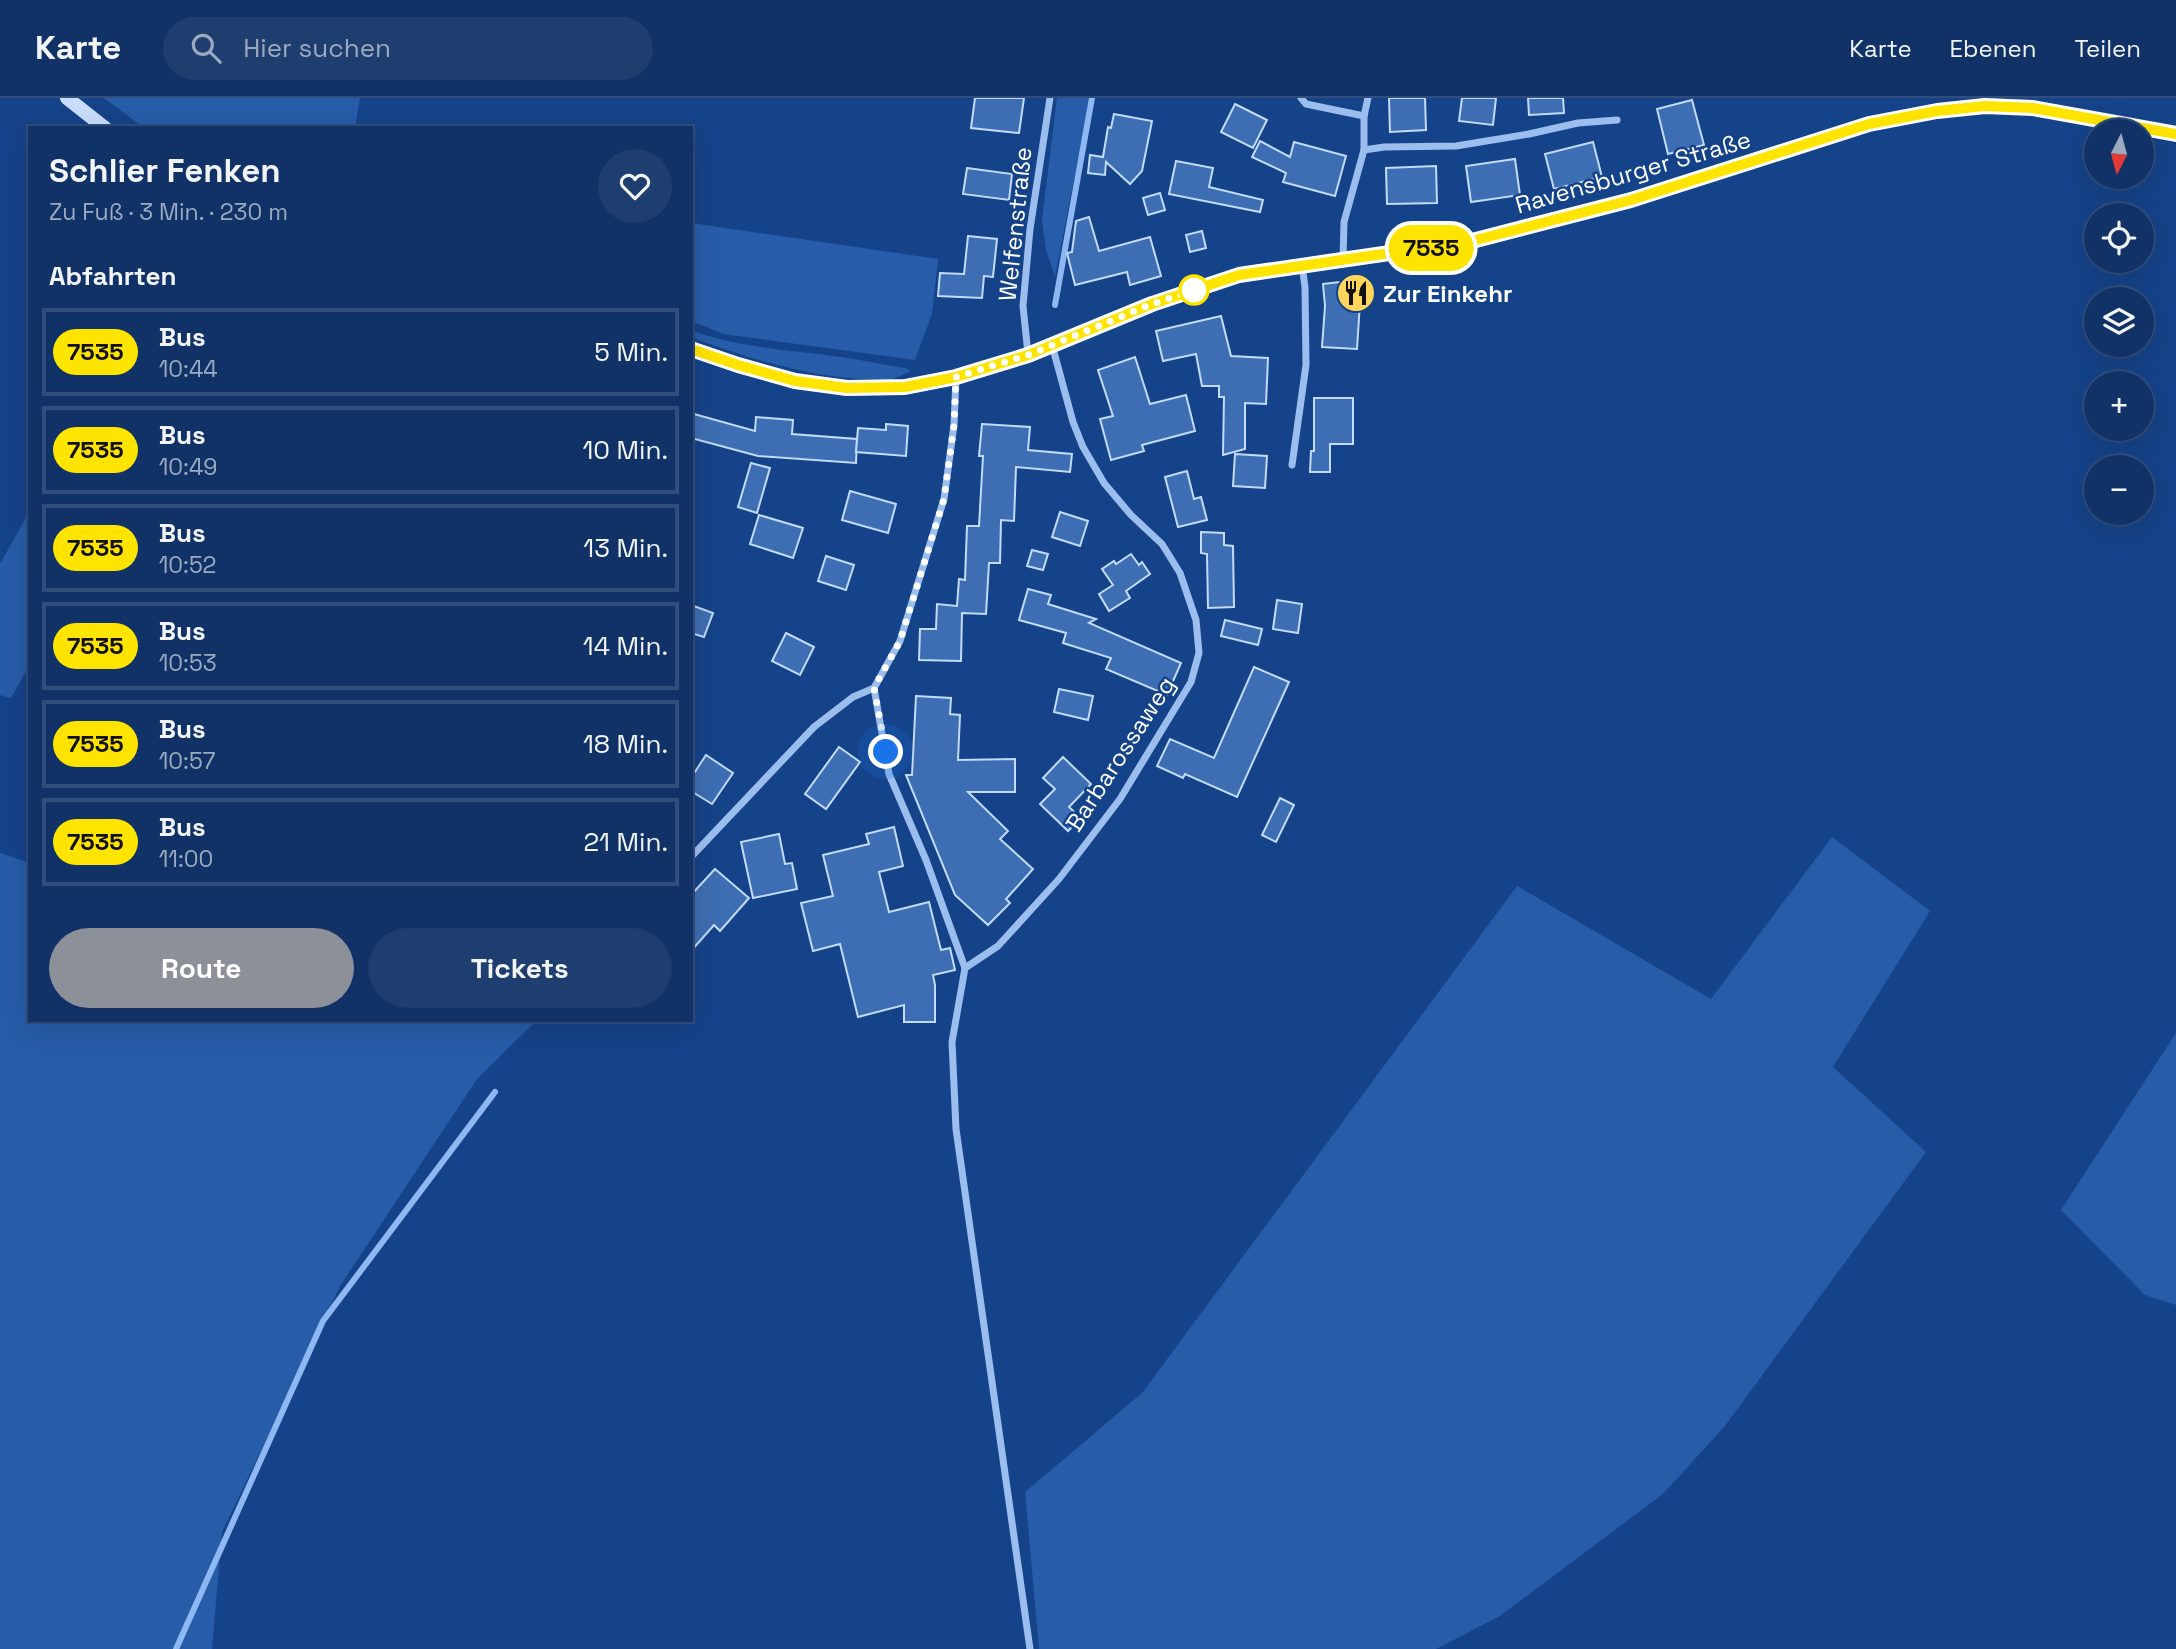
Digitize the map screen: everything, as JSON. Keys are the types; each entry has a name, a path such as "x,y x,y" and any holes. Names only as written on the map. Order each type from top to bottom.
{"main road":[{"path":"67,98 102,126"},
{"name":"Ravensburger Straße","path":"693,350 795,381 847,388 905,387 956,377 1028,355 1152,304 1239,275 1472,241 1631,200 1869,124 1937,111 1985,106 2033,108 2176,134"}],"street":[{"name":"Welfenstraße","path":"1028,355 1024,293 1030,229 1050,98"},
{"path":"1301,98 1307,104 1364,116"},
{"path":"1343,259 1344,222 1364,150 1364,116 1368,98"},
{"path":"1364,150 1384,147 1456,146 1578,123 1617,120"},
{"path":"1292,465 1306,365 1305,287 1302,265"},
{"name":"Barbarossaweg","path":"965,968 998,946 1059,879 1120,799 1191,682 1199,653 1196,620 1180,573 1161,544 1131,515 1104,483 1083,447 1073,422 1052,345"},
{"path":"693,855 814,727 853,697 874,688 900,641 944,499 954,425 956,377"},
{"path":"874,688 889,774 926,860 965,968 952,1042 957,1129 1030,1649"}],"shaded area":[{"path":"104,98 360,98 355,126 141,126"},
{"path":"1057,98 1090,98 1055,277 1046,250 1042,220"},
{"path":"693,223 938,259 932,314 915,360 724,334 693,322"},
{"path":"693,331 746,345 849,358 911,371 891,379 842,377 790,368 693,338"},
{"path":"28,514 28,668 11,698 0,695 0,564"},
{"path":"1832,837 1930,911 1833,1067 1926,1152 1725,1426 1663,1494 1500,1616 1436,1649 1039,1649 1025,1492 1142,1393 1517,886 1711,999"},
{"path":"0,853 28,862 28,1022 535,1022 477,1079 340,1286 222,1532 212,1649 0,1649"},
{"path":"2176,1033 2176,1305 2145,1295 2061,1210"}],"building":[{"path":"975,98 1024,98 1019,133 971,128"},
{"path":"1389,98 1425,98 1426,130 1390,132"},
{"path":"1462,98 1496,98 1493,125 1459,121"},
{"path":"1528,98 1563,98 1564,113 1529,115"},
{"path":"1692,100 1704,145 1668,154 1657,109"},
{"path":"1235,104 1267,120 1253,148 1221,132"},
{"path":"1114,114 1152,121 1142,171 1130,184 1106,162 1105,175 1088,173 1090,155 1103,157 1108,127 1111,128"},
{"path":"1260,141 1290,157 1294,142 1346,156 1335,196 1283,182 1286,173 1252,157"},
{"path":"1593,142 1602,177 1554,189 1545,154"},
{"path":"1515,159 1520,195 1471,202 1466,166"},
{"path":"1176,161 1213,168 1209,187 1263,200 1260,212 1169,194"},
{"path":"1436,166 1437,203 1387,204 1386,168"},
{"path":"967,168 1012,174 1009,200 963,194"},
{"path":"1160,193 1165,210 1148,215 1143,198"},
{"path":"1089,217 1099,251 1150,237 1161,276 1130,285 1127,272 1075,285 1067,253 1072,252 1076,221"},
{"path":"1202,231 1206,248 1190,252 1186,235"},
{"path":"968,236 997,239 993,277 984,276 982,298 938,296 940,273 964,274"},
{"path":"1367,279 1370,301 1360,303 1357,349 1322,347 1325,306 1323,284"},
{"path":"1221,316 1231,356 1268,358 1266,404 1245,403 1245,449 1223,455 1224,397 1219,397 1219,386 1202,386 1196,354 1163,361 1156,331"},
{"path":"1135,357 1150,404 1186,395 1195,431 1142,445 1144,451 1111,460 1100,419 1113,416 1098,370"},
{"path":"1314,398 1353,398 1353,444 1330,444 1330,472 1310,472 1311,451 1314,451"},
{"path":"694,414 755,431 756,417 793,420 792,434 857,439 856,463 758,456 693,439"},
{"path":"886,424 908,426 906,456 856,452 858,428 886,430"},
{"path":"982,424 1030,427 1028,450 1072,454 1070,472 1016,467 1014,521 1001,520 1000,563 989,563 986,614 962,613 961,661 919,660 920,629 936,629 937,604 957,606 959,579 965,580 967,526 979,526"},
{"path":"1235,454 1267,456 1265,488 1233,486"},
{"path":"751,463 770,468 757,513 738,507"},
{"path":"1187,471 1194,499 1201,497 1207,520 1178,527 1165,477"},
{"path":"850,491 896,504 888,533 842,520"},
{"path":"1060,512 1088,521 1080,546 1052,537"},
{"path":"759,515 803,528 793,558 750,544"},
{"path":"1201,532 1224,533 1224,545 1233,546 1234,607 1208,608 1207,554 1201,553"},
{"path":"1032,550 1048,554 1043,570 1027,566"},
{"path":"1131,554 1139,565 1142,562 1150,574 1126,591 1130,598 1109,611 1099,594 1113,585 1102,569"},
{"path":"826,556 854,565 846,590 818,581"},
{"path":"1028,589 1051,595 1048,604 1096,619 1089,623 1181,663 1167,695 1106,669 1111,658 1063,643 1066,633 1019,620"},
{"path":"1277,600 1302,604 1298,633 1273,629"},
{"path":"693,606 713,613 704,637 693,634"},
{"path":"1225,620 1262,629 1258,645 1221,636"},
{"path":"786,633 814,647 800,675 772,661"},
{"path":"1254,667 1289,682 1237,797 1185,774 1183,778 1157,766 1170,739 1214,758"},
{"path":"1059,689 1093,696 1088,720 1054,712"},
{"path":"916,696 951,698 950,714 960,715 958,760 1015,759 1015,792 968,792 1008,831 1000,839 1033,869 1006,899 1010,903 988,925 955,895 906,775 912,775"},
{"path":"839,747 860,762 826,809 805,794"},
{"path":"706,755 733,773 712,804 693,792 693,775"},
{"path":"1063,757 1091,784 1069,807 1081,818 1068,831 1040,804 1055,789 1043,778"},
{"path":"1280,798 1294,805 1276,842 1262,835"},
{"path":"894,827 903,866 879,872 889,912 929,902 941,950 950,948 955,970 933,975 935,1022 904,1022 904,1005 858,1017 840,944 813,951 801,903 833,896 823,855 869,844 866,834"},
{"path":"779,834 785,864 792,863 797,889 753,898 741,842"},
{"path":"715,869 749,898 720,931 714,925 693,949 693,893"}],"waterway":[{"path":"1055,305 1092,98"},
{"path":"176,1649 323,1321 495,1092"}],"bus line":[{"name":"7535","path":"693,350 795,381 847,388 905,387 956,377 1028,355 1152,304 1239,275 1472,241 1631,200 1869,124 1937,111 1985,106 2033,108 2176,134"}],"place":[{"name":"Zur Einkehr","path":"1356,293"}],"route":[{"path":"886,752 874,688 900,641 944,499 954,425 956,377 1028,355 1152,304 1198,289 1194,290"}]}
